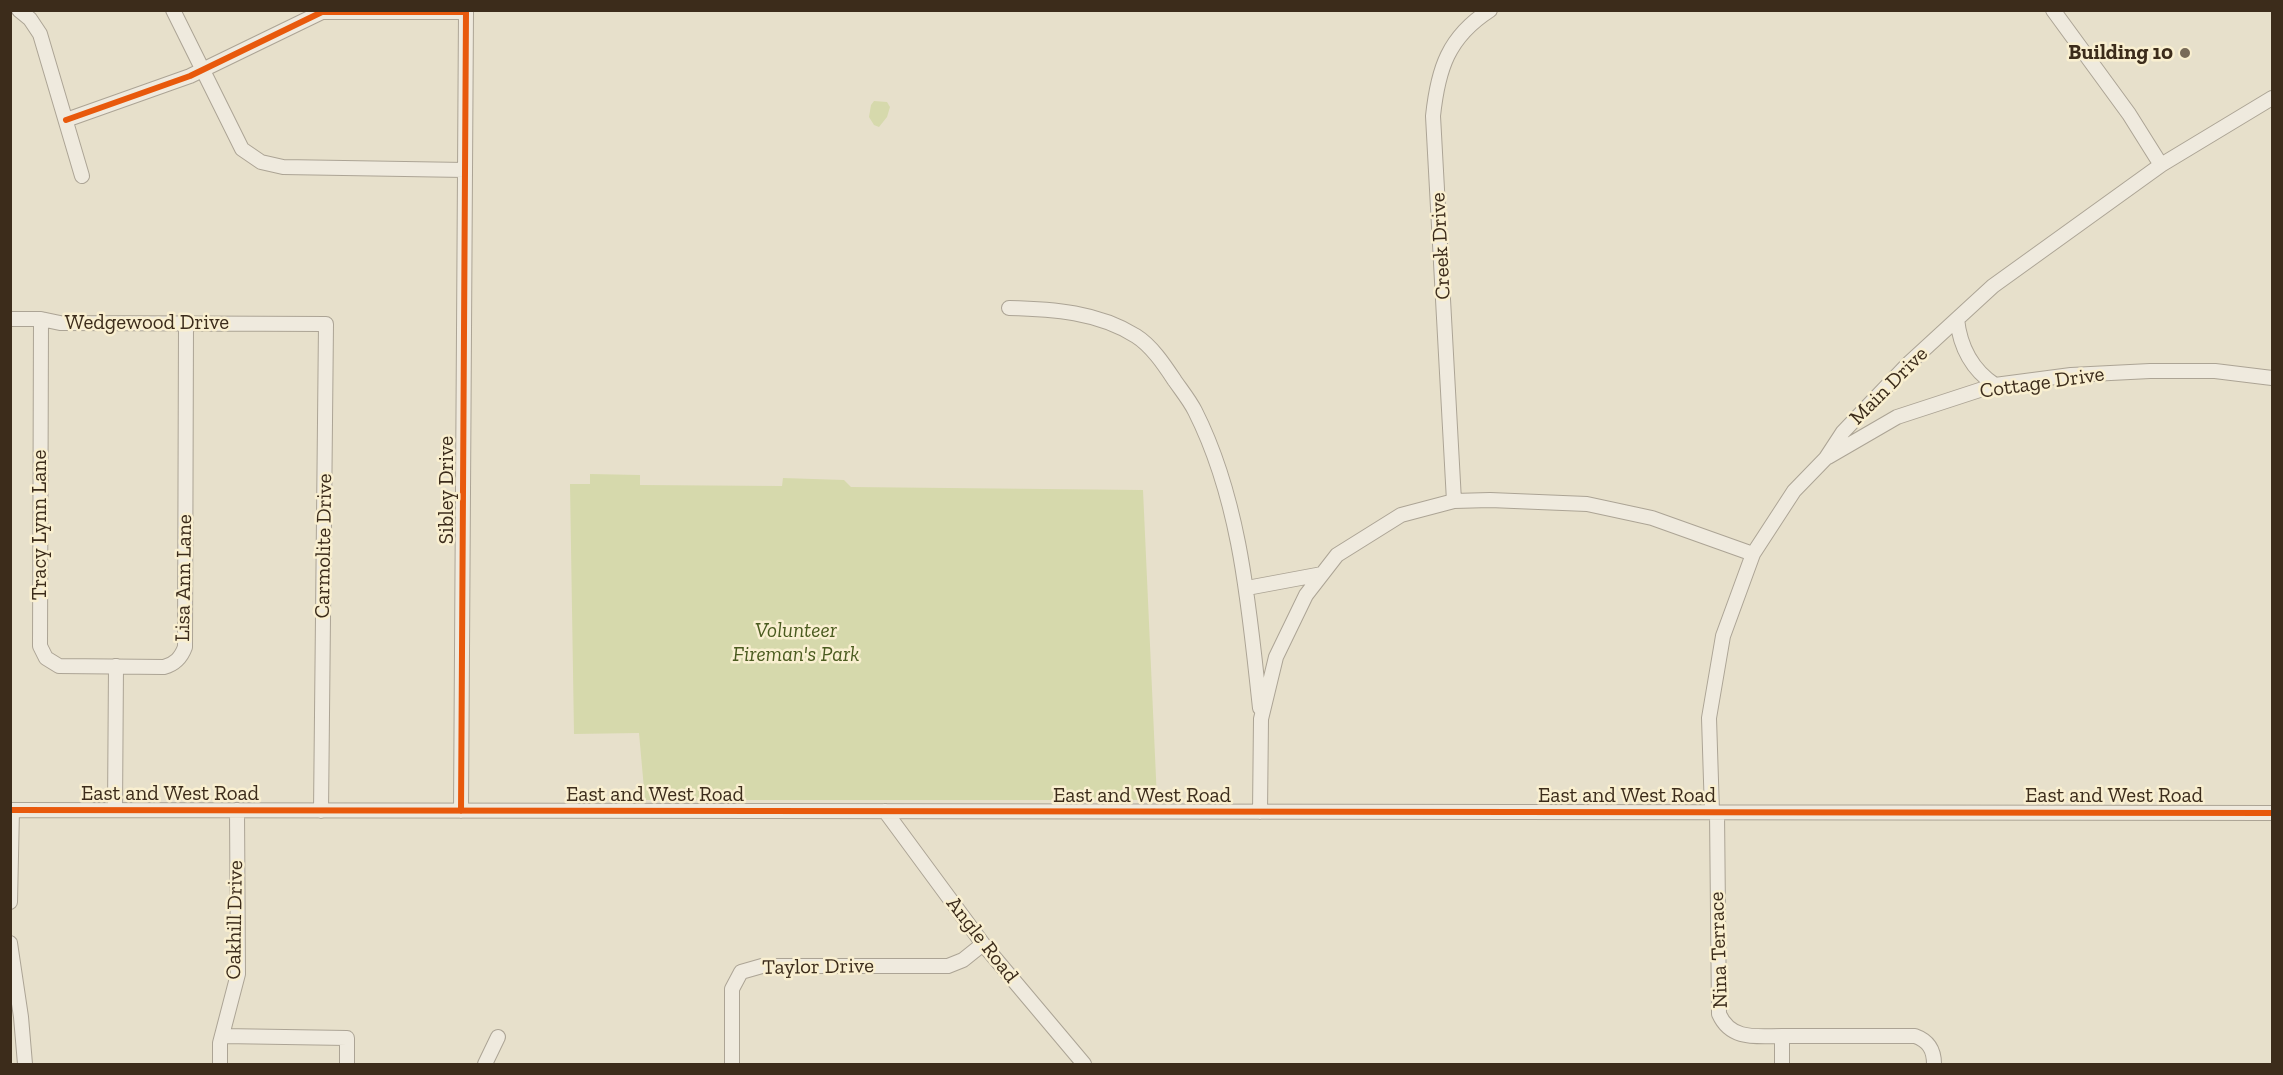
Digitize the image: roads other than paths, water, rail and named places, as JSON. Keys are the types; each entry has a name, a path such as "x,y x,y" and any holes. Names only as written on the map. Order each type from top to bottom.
{"street":[{"path":"19,10 30,19 40,34 82,177"},
{"path":"173,10 243,149 261,162 283,167 465,170"},
{"name":"Creek Drive","path":"1454,501 1433,116 1437,83 1453,45 1473,22 1491,10"},
{"path":"2053,10 2129,114 2161,165"},
{"path":"66,120 203,70 322,11"},
{"name":"Sibley Drive","path":"322,11 466,12 461,811"},
{"name":"Main Drive","path":"1714,812 1709,718 1723,636 1753,554 1794,491 1826,458 1844,432 1907,365 1993,286 2161,165 2272,98"},
{"path":"1009,308 1046,309 1092,316 1138,337 1161,361 1195,411 1223,481 1245,572 1261,719 1260,812"},
{"name":"Wedgewood Drive","path":"10,319 41,319 60,324 284,324"},
{"name":"Tracy Lynn Lane","path":"41,319 40,646 46,658 59,666 116,666"},
{"path":"1957,319 1958,332 1967,356 1983,377 1995,385"},
{"name":"Lisa Ann Lane","path":"116,666 164,667 178,660 185,647 186,324"},
{"name":"Carmolite Drive","path":"284,324 326,324 321,811"},
{"name":"Cottage Drive","path":"1826,458 1897,417 1995,385 2072,375 2150,371 2215,371 2272,378"},
{"path":"1261,719 1276,657 1306,595 1337,555 1401,515 1454,501 1490,500 1587,504 1652,518 1753,554"},
{"path":"1246,588 1322,574"},
{"path":"115,810 116,666"},
{"path":"10,902 11,810"},
{"name":"East and West Road","path":"11,810 2272,813"},
{"name":"Oakhill Drive","path":"220,1065 219,1051 238,974 237,810"},
{"name":"Angle Road","path":"885,811 983,944 1084,1065"},
{"name":"Nina Terrace","path":"1714,812 1719,1014 1723,1023 1736,1034 1744,1036 1915,1036 1928,1042 1932,1048 1934,1065"},
{"path":"10,942 15,1005 25,1065"},
{"name":"Taylor Drive","path":"732,1065 732,989 741,972 762,966 948,966 963,960 983,944"},
{"path":"223,1036 347,1038 347,1065"},
{"path":"1782,1036 1782,1065"},
{"path":"484,1065 498,1037"}],"place":[{"name":"Building 10","path":"2185,53"}],"park label":[{"name":"Volunteer Fireman's Park","path":"796,643"}]}
